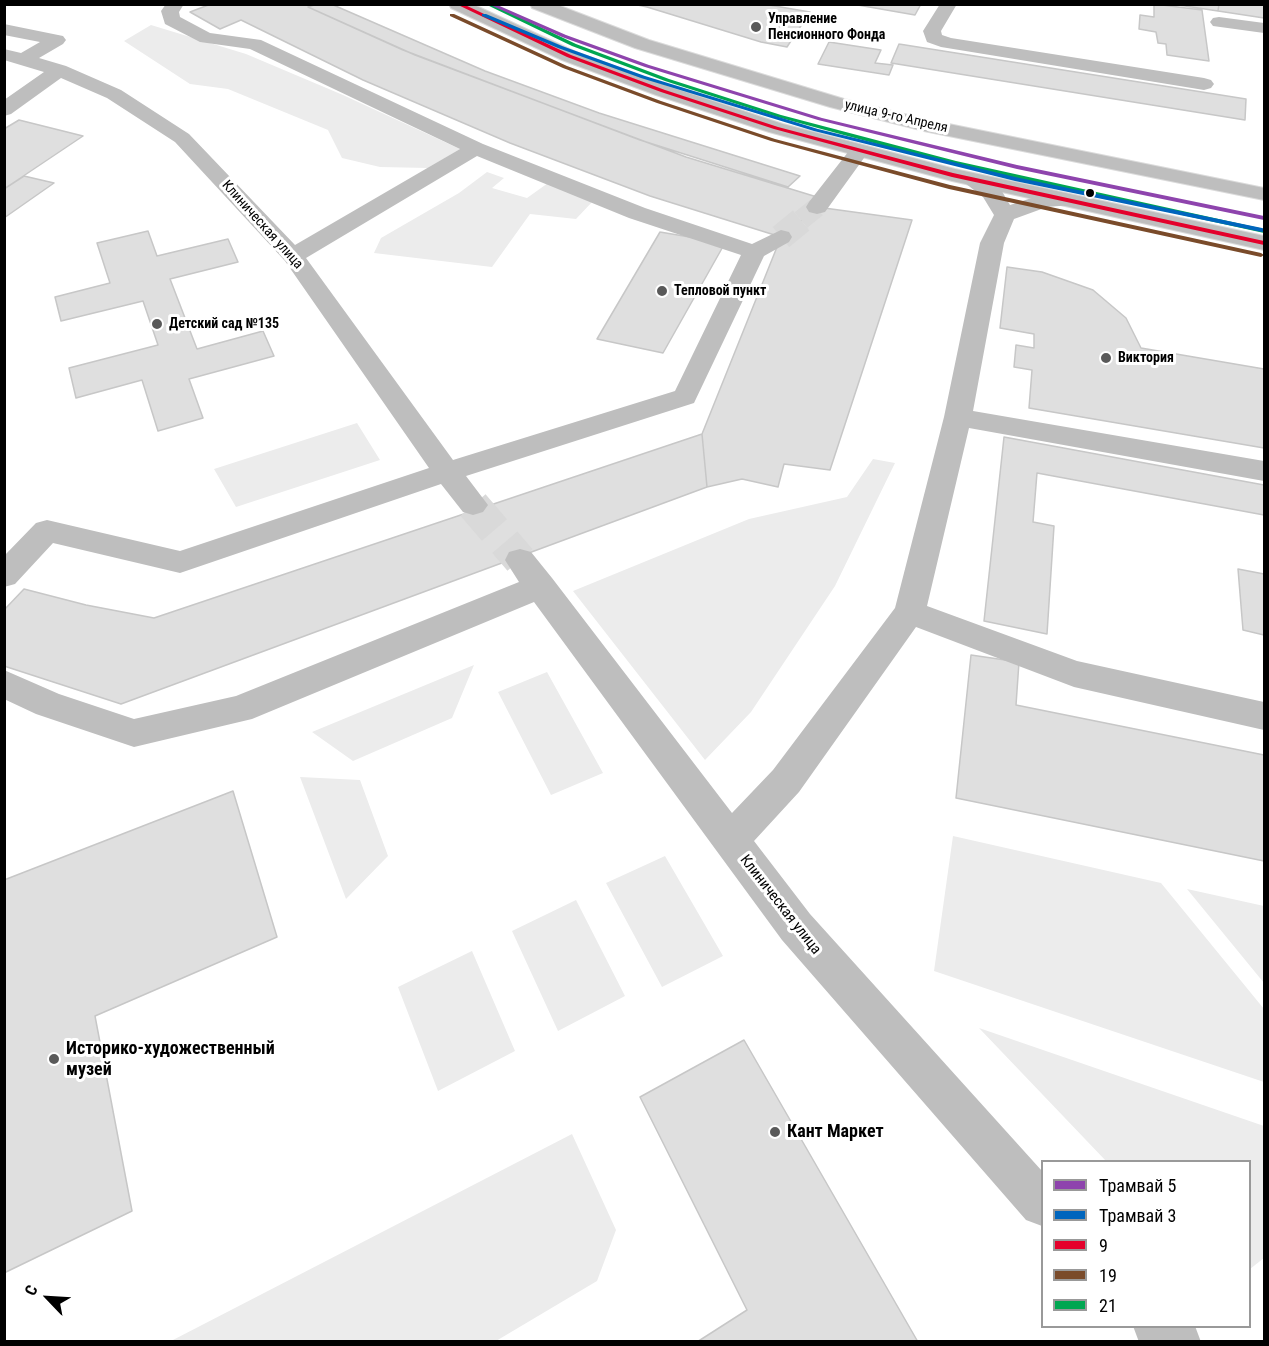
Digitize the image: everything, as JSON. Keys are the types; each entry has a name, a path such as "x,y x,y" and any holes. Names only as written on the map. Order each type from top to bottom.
{"street":[{"path":"176,4 170,11 171,20 206,38 254,44 348,90 632,219 754,252"},
{"path":"457,4 569,56 663,91 776,128 972,180 1264,243"},
{"name":"улица 9-го Апреля","path":"538,4 642,44 837,104 924,125 1264,194"},
{"path":"949,4 932,31 933,38 948,44 1203,84"},
{"path":"1218,22 1264,28"},
{"path":"4,29 57,40 14,57"},
{"name":"Клиническая улица","path":"14,57 59,70 114,94 182,138 293,256 447,472 471,502"},
{"path":"4,110 59,70"},
{"path":"293,256 476,148"},
{"path":"817,207 859,151"},
{"path":"972,180 992,193 1005,215"},
{"path":"730,841 786,781 910,612 958,417 992,243 1005,215 1044,201 1064,200"},
{"path":"4,576 47,531 180,562 447,472 685,397 754,252 780,237"},
{"path":"958,417 1264,471"},
{"name":"Клиническая улица","path":"4,682 48,704 134,734 240,709 528,570 730,841 814,949 1041,1203"},
{"path":"910,612 1074,674 1264,716"},
{"path":"1149,1328 1157,1341"},
{"path":"1160,1328 1177,1341"}],"shaded area":[{"path":"151,25 246,54 343,95 460,149 428,168 380,167 342,158 328,130 228,89 190,84 124,41"},
{"path":"487,172 504,178 492,188 527,198 548,183 593,201 576,219 530,214 492,267 374,253 381,238 459,193"},
{"path":"357,423 380,460 236,507 214,469"},
{"path":"873,459 895,463 835,586 751,712 705,760 573,591 749,519 847,497"},
{"path":"474,665 452,718 353,761 312,732"},
{"path":"547,672 603,773 551,795 498,692"},
{"path":"300,777 360,780 388,856 346,899"},
{"path":"953,836 1161,883 1264,1009 1264,1082 934,971"},
{"path":"665,856 723,956 662,987 606,883"},
{"path":"1187,889 1264,906 1264,983"},
{"path":"576,900 625,996 558,1031 512,931"},
{"path":"472,951 515,1051 438,1091 398,987"},
{"path":"979,1028 1264,1126 1264,1258 1251,1268 1251,1160 1105,1160"},
{"path":"572,1134 616,1230 597,1281 496,1341 171,1341"}],"building":[{"path":"211,4 317,4 308,7 415,55 686,157 817,197 817,207 781,237 650,196 510,143 363,80 241,20 220,29 190,12"},
{"path":"317,4 331,4 485,71 599,113 800,176 788,187 640,140 403,50 308,7"},
{"name":"Управление Пенсионного Фонда","path":"633,4 763,4 810,12 787,47 761,42"},
{"path":"852,4 921,4 915,15"},
{"path":"1154,4 1202,10 1209,61 1167,55 1166,44 1158,43 1156,32 1139,29 1140,15 1154,17"},
{"path":"1172,4 1219,4 1218,11"},
{"path":"1219,4 1264,4 1264,18 1218,11"},
{"path":"829,42 881,50 875,63 893,65 889,75 818,64"},
{"path":"899,44 1246,99 1245,120 891,63"},
{"path":"19,120 83,136 4,189 4,129"},
{"path":"24,176 54,183 4,218 4,189"},
{"path":"817,207 912,220 830,470 784,464 778,487 742,479 707,487 702,434 781,237"},
{"path":"148,231 157,256 228,239 238,262 170,279 197,349 263,331 274,356 189,379 203,418 158,431 142,380 76,398 69,368 158,345 143,301 61,321 55,297 110,283 97,243"},
{"name":"Тепловой пункт","path":"660,232 725,243 663,353 597,339"},
{"name":"Виктория","path":"1007,267 1042,272 1093,290 1126,318 1141,348 1264,369 1264,448 1029,408 1032,370 1014,367 1016,345 1034,348 1034,334 1000,328"},
{"path":"702,434 707,487 121,704 4,666 4,610 24,589 86,605 154,618"},
{"path":"1004,437 1264,485 1264,515 1037,473 1033,522 1054,526 1047,634 984,621"},
{"path":"1238,569 1264,574 1264,635 1243,630"},
{"path":"971,655 1019,662 1016,705 1264,755 1264,861 956,798"},
{"name":"Историко-художественный музей","path":"233,791 277,937 95,1016 132,1211 4,1273 4,880"},
{"path":"744,1040 918,1342 697,1342 747,1310 640,1097"}],"tunnel":[{"path":"801,220 817,207"},
{"path":"781,237 803,219"},
{"path":"473,505 520,560"}],"tram line":[{"name":"5","path":"490,4 564,36 647,66 820,119 1017,167 1264,218"},
{"name":"3","path":"484,15 560,47 643,77 816,130 1015,179 1262,230"}],"transit line":[{"name":"9","path":"458,4 569,56 663,91 776,128 952,175 1264,243"},
{"name":"21","path":"487,4 574,45 667,80 779,116 955,163 1264,231"},
{"name":"19","path":"452,15 565,67 659,102 773,140 949,187 1261,255"}],"place":[{"name":"Управление Пенсионного Фонда","path":"756,27"},
{"name":"Тепловой пункт","path":"662,291"},
{"name":"Детский сад №135","path":"157,324"},
{"name":"Виктория","path":"1106,358"},
{"name":"Историко-художественный музей","path":"54,1059"},
{"name":"Кант Маркет","path":"775,1132"}]}
